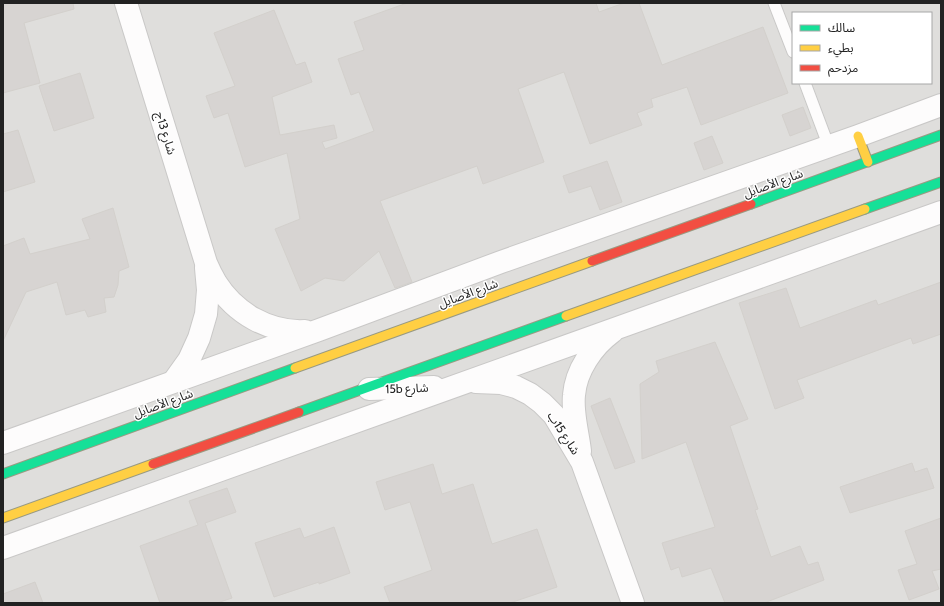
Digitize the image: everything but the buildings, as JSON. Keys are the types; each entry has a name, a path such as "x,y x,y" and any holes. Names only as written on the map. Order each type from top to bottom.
{"street":[{"name":"شارع 13ج","path":"126,3 206,263 216,283 228,299 243,312 260,322 279,329 299,331 319,330"},
{"path":"3,443 545,247 829,147 941,105"},
{"name":"شارع الأصايل","path":"3,474 941,135"},
{"path":"858,136 868,162"},
{"path":"3,518 941,182"},
{"path":"3,548 941,212"},
{"name":"شارع 13ج","path":"174,381 189,360 199,338 206,314 208,290 206,263"},
{"name":"شارع 15ب","path":"582,462 574,410 574,394 577,380 583,366 600,342 624,325"},
{"name":"شارع 15ب","path":"456,386 478,382 501,383 516,387 530,394 554,415 582,462 633,603"},
{"name":"15b شارع","path":"358,390 456,386"}],"lane":[{"path":"774,3 792,49"},
{"path":"805,84 829,147"}],"shaded area":[{"path":"3,3 941,3 941,603 3,603"}],"traffic: fast":[{"path":"751,204 941,135"},
{"path":"865,209 941,182"},
{"path":"299,412 566,316"},
{"path":"3,474 295,368"}],"traffic: slow":[{"path":"858,136 868,162"},
{"path":"566,316 865,209"},
{"path":"295,368 592,261"},
{"path":"3,518 153,464"}],"traffic: jam":[{"path":"592,261 751,204"},
{"path":"153,464 299,412"}]}
